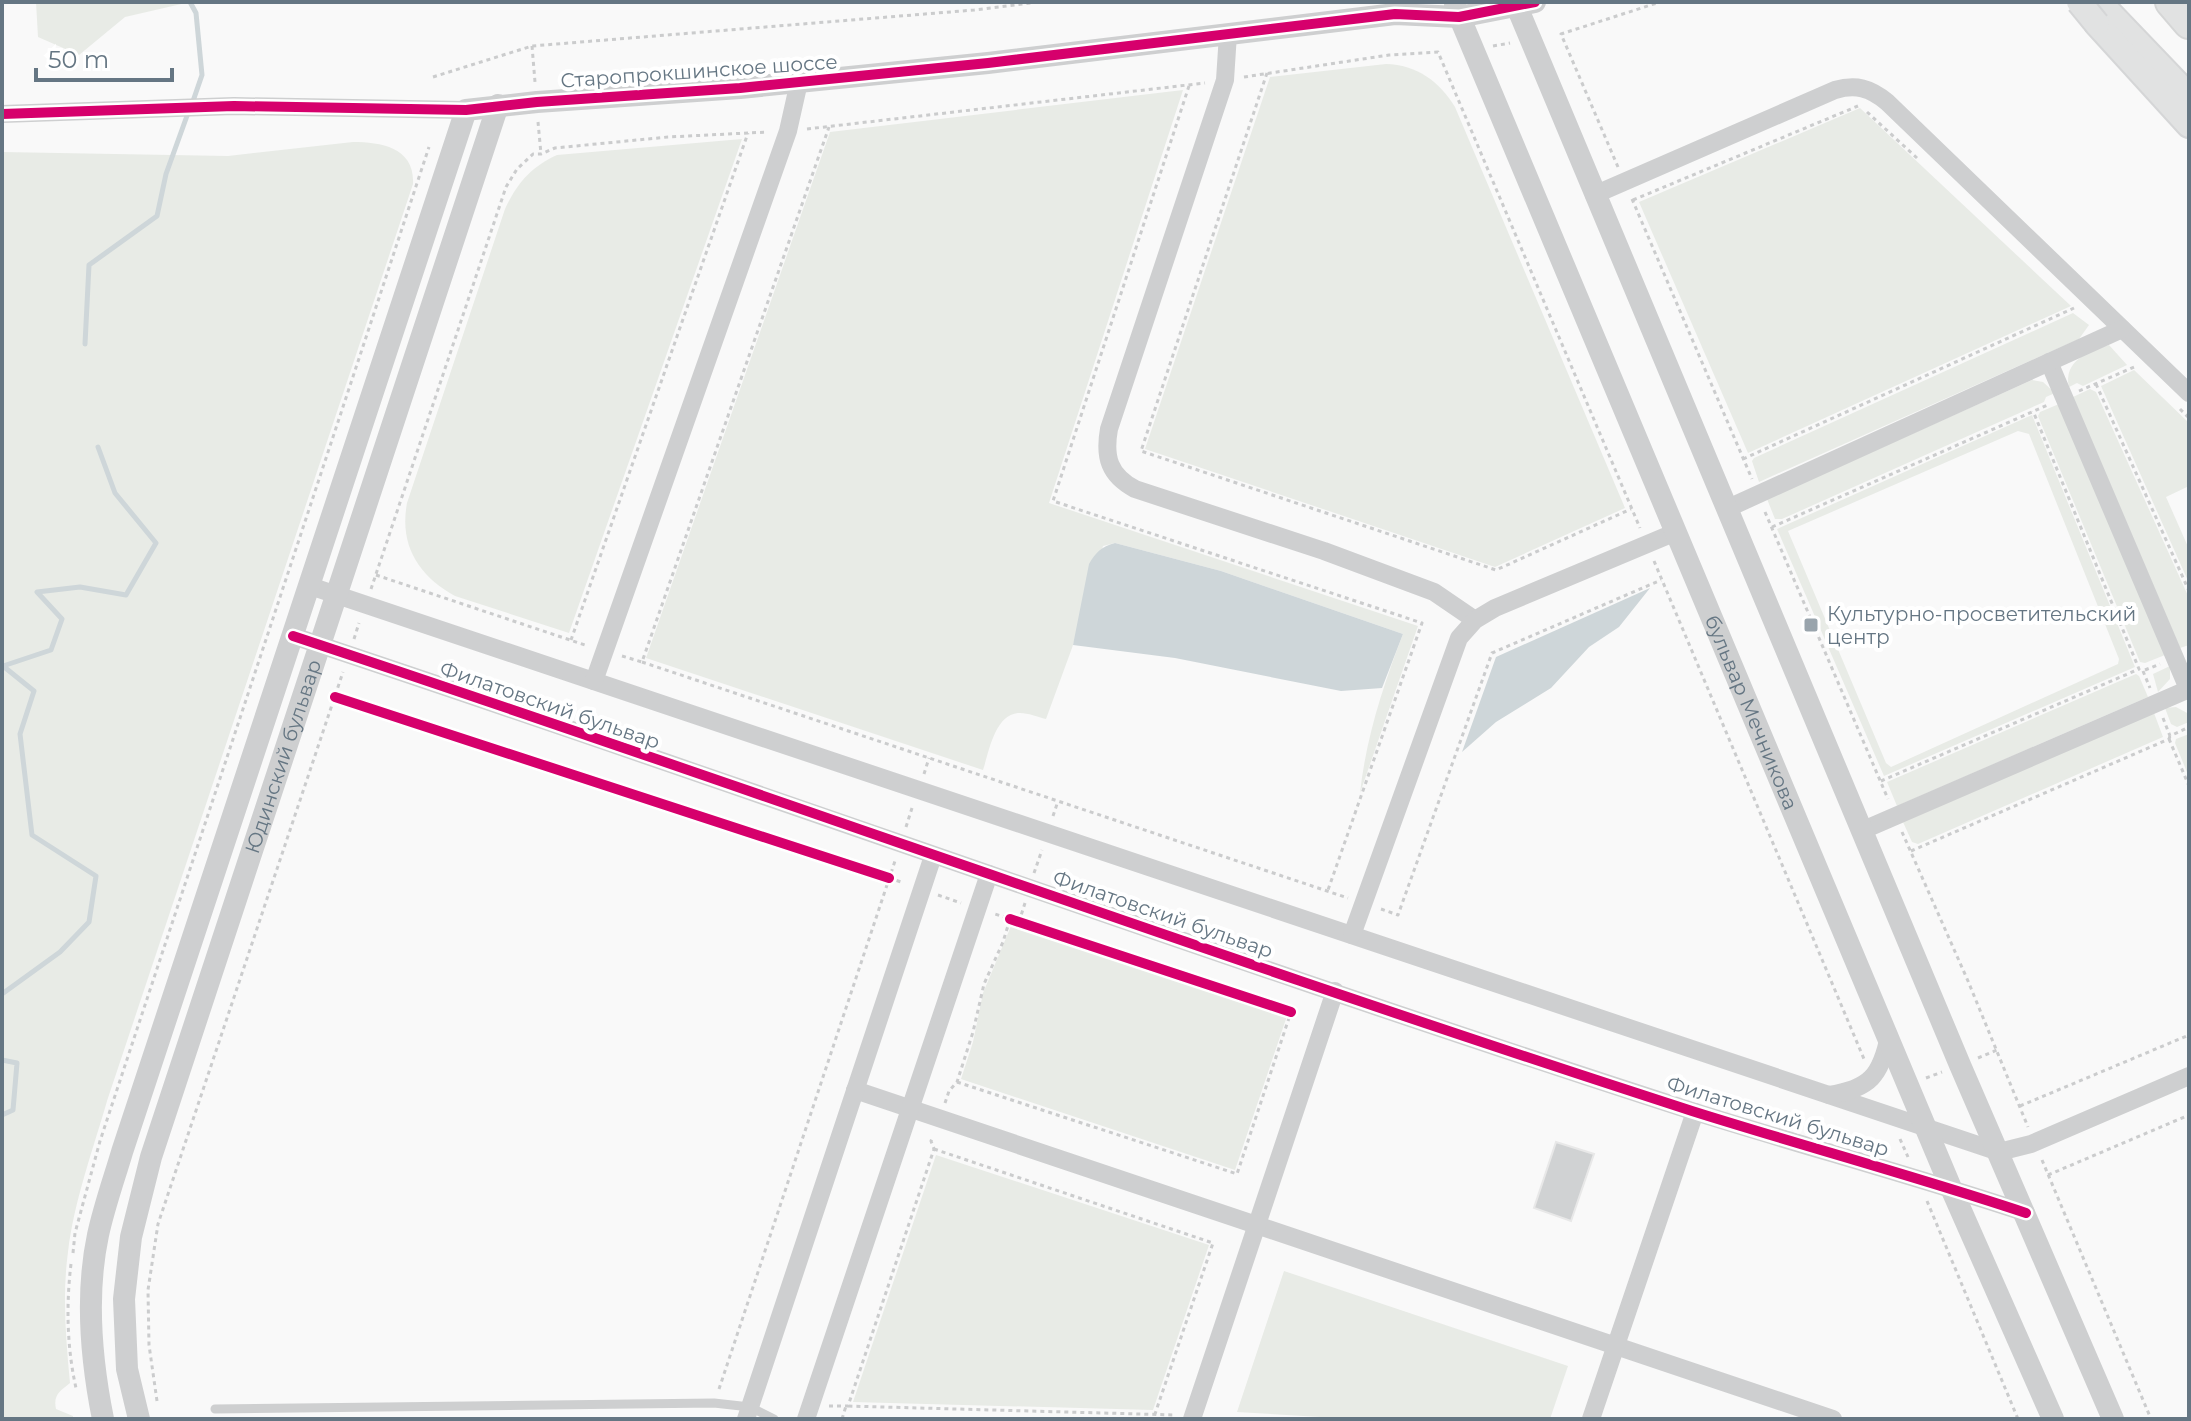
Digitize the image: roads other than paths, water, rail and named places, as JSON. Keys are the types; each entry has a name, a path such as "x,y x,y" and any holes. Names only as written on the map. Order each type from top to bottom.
{"highway":[{"path":"2171,2 2189,23"}],"main road":[{"path":"2079,2 2098,13 2189,96"},
{"path":"2098,13 2189,125"}],"street":[{"name":"Старопрокшинское шоссе","path":"1395,14 1426,4"},
{"name":"Старопрокшинское шоссе","path":"2,114 234,106 466,110 799,82 988,63 1395,14 1522,4"},
{"path":"1522,4 1594,195 1960,1065 2113,1419"},
{"name":"бульвар Мечникова","path":"1457,10 1910,1084 1951,1188 2053,1419"},
{"path":"1228,34 1225,80 1109,429 1106,444 1109,466 1115,476 1135,489 1324,551 1434,592 1475,620"},
{"path":"594,681 788,131 799,82"},
{"path":"1594,195 1835,90 1847,87 1867,89 1887,102 2189,393"},
{"name":"Юдинский бульвар","path":"139,1419 127,1369 124,1299 131,1237 151,1157 498,105"},
{"name":"Юдинский бульвар","path":"103,1419 93,1367 90,1296 98,1237 122,1152 466,110"},
{"path":"1726,509 2122,329"},
{"path":"1861,831 2189,690 2049,362"},
{"path":"1352,935 1455,646 1475,620 1495,608 1676,532"},
{"name":"Филатовский бульвар","path":"310,586 1999,1152"},
{"name":"Филатовский бульвар","path":"293,636 900,845 1695,1112 1917,1177 2026,1213"},
{"path":"748,1413 933,856"},
{"path":"808,1412 989,874"},
{"path":"1192,1417 1335,991"},
{"path":"1828,1095 1848,1092 1873,1079 1885,1056 1889,1036"},
{"path":"1999,1152 2035,1143 2189,1076"},
{"path":"855,1090 1833,1419"},
{"path":"1591,1419 1695,1112"},
{"path":"2038,1419 2043,1397"}],"lane":[{"path":"215,1409 714,1403 774,1419"}],"waterway":[{"path":"190,2 196,13 202,75 192,104"},
{"path":"85,344 89,265 157,216 166,174 188,113"},
{"path":"2,994 60,952 89,922 96,876 32,835 20,734 34,691 3,666 51,650 62,619 37,592 80,587 126,595 156,543 115,493 98,447"},
{"path":"2,1060 17,1063 13,1110 2,1115"}],"place":[{"name":"Культурно-просветительский центр","path":"1811,625"}]}
